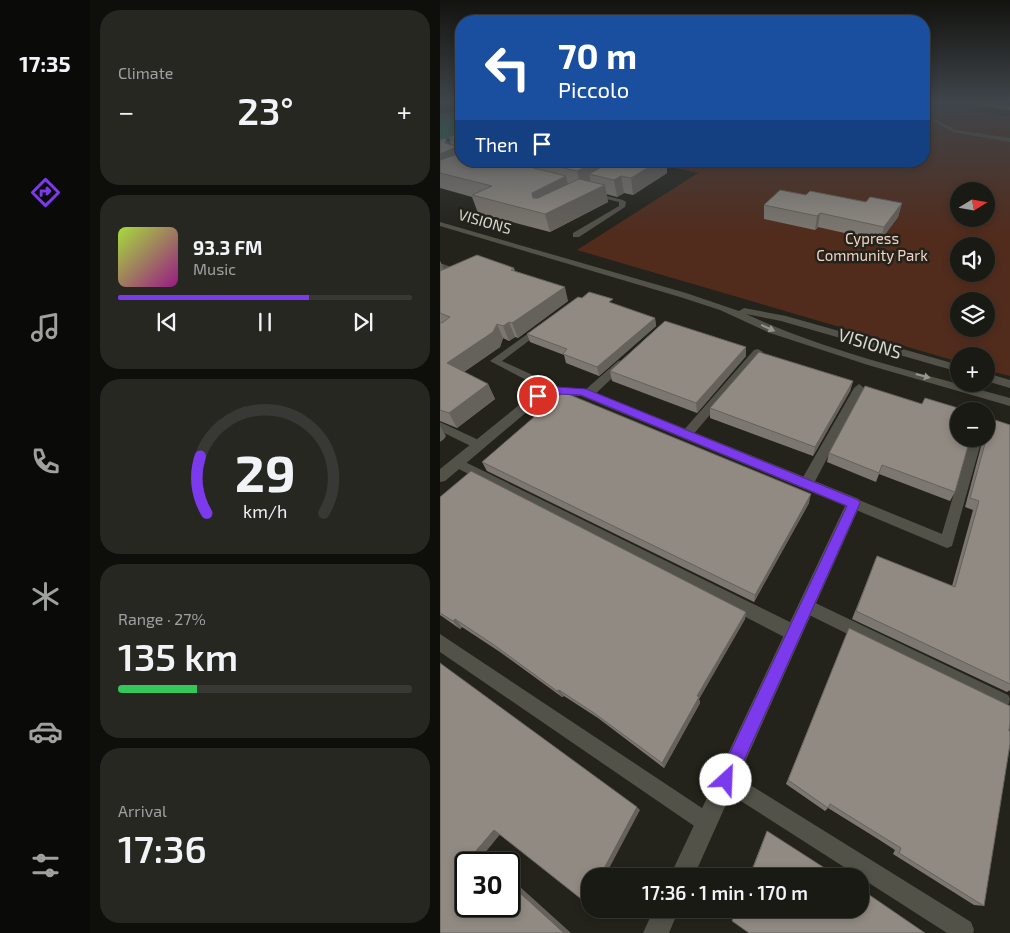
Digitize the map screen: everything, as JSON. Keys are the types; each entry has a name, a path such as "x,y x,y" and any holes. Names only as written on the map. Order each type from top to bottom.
{"street":[{"name":"VISIONS","path":"440,224 724,308 782,318 950,366"},
{"name":"VISIONS","path":"724,308 774,331 1010,402"},
{"path":"995,380 1010,384"},
{"path":"440,477 538,396 557,390 583,392 854,503 686,868"},
{"path":"656,933 664,918"}],"lane":[{"path":"576,235 622,206 623,202 582,192 590,187"},
{"path":"440,265 460,273 440,284"},
{"path":"548,323 495,361 557,390"},
{"path":"687,434 758,352"},
{"path":"588,394 631,355"},
{"path":"806,484 859,388"},
{"path":"440,426 479,445"},
{"path":"854,503 947,542 974,447"},
{"path":"457,464 794,633"},
{"path":"806,606 1002,701"},
{"path":"440,642 707,823"},
{"path":"726,780 963,930"}],"green space":[{"name":"Cypress Community Park","path":"930,146 1010,146 1010,376 995,372 995,347 950,347 950,359 577,250 698,173 670,167 930,167"}],"building":[{"path":"440,146 455,146 455,148 440,154"},
{"path":"455,155 455,167 529,167 566,176 532,193 533,198 538,198 579,179 605,185 545,214 472,195 492,186 440,173 440,160"},
{"path":"560,167 586,167 577,171"},
{"path":"602,167 649,167 631,178 621,176 614,180 589,174"},
{"path":"780,190 806,195 810,191 866,202 870,197 902,203 884,227 820,213 817,216 764,205"},
{"path":"477,255 514,268 511,270 565,287 512,323 509,322 503,326 497,324 493,332 447,363 488,384 449,413 440,410 440,322 442,323 450,317 440,313 440,271"},
{"path":"589,292 613,299 609,302 655,318 597,367 563,354 567,349 527,334 578,297 582,298"},
{"path":"665,321 746,347 696,403 610,371"},
{"path":"759,352 853,381 815,447 710,408"},
{"path":"865,386 922,404 925,398 950,406 950,447 968,447 955,492 882,465 879,473 829,453"},
{"path":"563,392 811,494 755,595 482,462"},
{"path":"995,420 1010,425 1010,684 856,611 877,556 955,587 979,501 970,498 984,447 995,447"},
{"path":"471,471 746,612 697,696 699,697 662,763 594,713 559,690 557,691 494,645 455,619 453,621 440,613 440,497"},
{"path":"849,628 1010,706 1010,744 984,906 899,853 901,848 830,804 828,808 788,780"},
{"path":"440,663 637,807 604,868 581,868 581,899 494,830 475,852 455,852 455,917 520,917 520,893 564,933 440,933"},
{"path":"767,831 825,868 753,868"},
{"path":"869,895 925,933 749,933 732,921 733,918 869,918"}],"route":[{"path":"538,396 557,390 583,392 854,503 726,780"}]}
